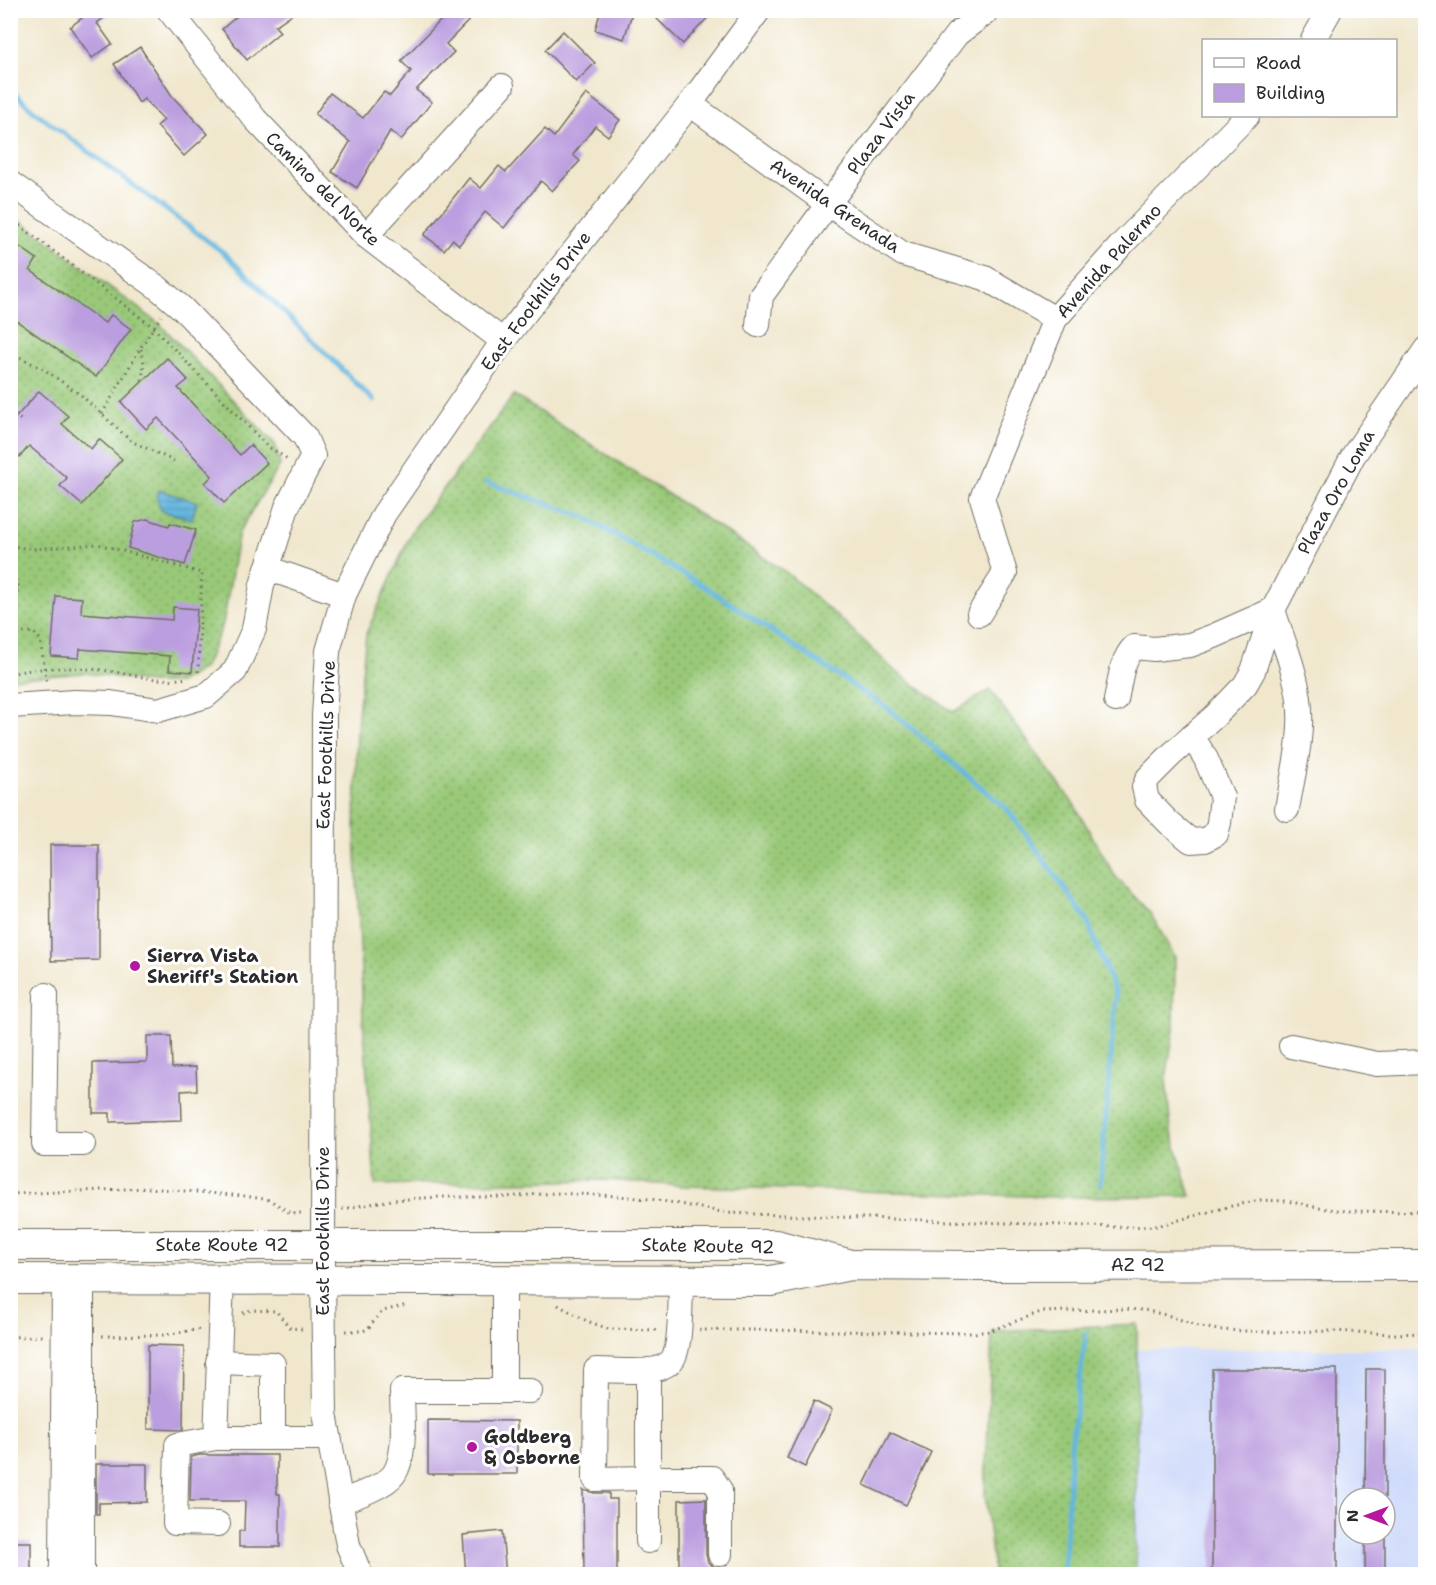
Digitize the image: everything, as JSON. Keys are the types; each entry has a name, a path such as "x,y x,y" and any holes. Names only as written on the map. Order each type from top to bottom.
{"main road":[{"name":"State Route 92","path":"10,1245 776,1245 850,1265"},
{"name":"State Route 92","path":"10,1279 771,1281 850,1265"},
{"name":"AZ 92","path":"850,1265 1425,1265"}],"street":[{"name":"East Foothills Drive","path":"360,1575 348,1545 325,1413 323,1331 324,716 328,651 344,595 384,514 502,341 690,104 759,10"},
{"path":"1314,39 1330,10"},
{"name":"Camino del Norte","path":"170,11 255,119 366,236 502,341"},
{"name":"Plaza Vista","path":"758,325 761,296 957,34 985,13"},
{"path":"366,236 502,86"},
{"name":"Avenida Grenada","path":"690,104 828,204 903,254 985,278 1055,319"},
{"name":"Avenida Palermo","path":"979,614 1005,573 982,498 1055,319 1123,243 1246,117"},
{"path":"10,183 183,309 305,437 313,456 287,507 262,585 254,628 235,671 206,696 158,710 111,703 75,702 10,706"},
{"name":"Plaza Oro Loma","path":"1192,736 1245,685 1253,671 1273,610 1353,456 1425,349"},
{"path":"267,568 344,595"},
{"path":"1116,700 1127,653 1134,647 1154,649 1190,645 1273,610 1299,698 1298,748 1287,809"},
{"path":"46,994 44,1144 83,1144"},
{"path":"1291,1046 1377,1064 1425,1062"},
{"path":"73,1279 82,1575"},
{"path":"216,1438 222,1279"},
{"path":"504,1280 504,1391"},
{"path":"681,1281 679,1330 673,1359 655,1370 596,1370 595,1479 712,1478 720,1490 720,1554"},
{"path":"60,1575 73,1336"},
{"path":"218,1362 273,1364 273,1438"},
{"path":"648,1370 648,1541"},
{"path":"340,1502 369,1491 393,1475 402,1452 402,1391 531,1391"},
{"path":"218,1524 175,1524 177,1445 216,1438 329,1438"}],"path":[{"path":"10,226 12,219 153,327 267,446 305,471"},
{"path":"102,414 171,299"},
{"path":"141,347 144,363 142,382"},
{"path":"10,351 45,370 82,396 131,441 174,461"},
{"path":"10,364 15,355"},
{"path":"10,411 24,423"},
{"path":"10,455 18,461"},
{"path":"10,546 32,549 98,544 202,573 198,675 182,679 158,680 109,671 44,668 10,674"},
{"path":"10,577 14,578 18,585 16,631 33,632 40,639 51,704"},
{"path":"10,1194 149,1188 270,1200 290,1213 323,1212 392,1200 504,1197 555,1193 658,1200 727,1213 1116,1227 1157,1226 1260,1200 1287,1201 1346,1211 1425,1212"},
{"path":"550,1304 558,1305 587,1321 609,1329 974,1333 989,1332 1041,1312 1124,1309 1144,1310 1220,1330 1425,1333"},
{"path":"10,1337 165,1335 219,1324 251,1310 276,1311 290,1328 363,1331 369,1328 383,1311 413,1305"}],"shaded area":[{"path":"1137,1349 1425,1349 1425,1574 1136,1574"}],"green space":[{"path":"10,213 161,325 275,444 280,465 239,532 223,624 205,667 179,683 150,683 85,673 11,679"},
{"path":"514,395 787,573 846,624 894,670 953,712 990,690 1075,806 1115,876 1150,913 1175,957 1174,1030 1166,1079 1171,1130 1191,1196 1061,1197 684,1186 606,1180 375,1185 363,1017 355,831 357,726 366,634 412,531"},
{"path":"1137,1324 1136,1574 994,1574 985,1493 992,1331"}],"water":[{"path":"159,490 197,502 192,519 162,511 157,499"}],"building":[{"path":"77,10 115,10 97,23 112,44 92,58 70,27 82,18"},
{"path":"244,10 298,10 275,26 280,32 247,60 222,29"},
{"path":"447,10 479,10 446,44 454,52 416,90 432,102 401,140 390,131 357,188 332,172 350,142 315,114 330,93 363,118 384,92 390,96 411,71 401,61 442,19 440,17"},
{"path":"601,10 633,10 624,39 595,30"},
{"path":"665,10 715,10 683,44 657,19"},
{"path":"563,31 595,63 576,82 545,50"},
{"path":"140,47 172,96 208,134 184,156 157,126 164,120 144,99 139,103 114,64"},
{"path":"586,94 620,120 608,136 595,126 573,155 580,161 552,191 541,181 504,228 485,212 459,245 453,239 444,250 424,235 469,178 481,188 499,166 506,172 545,129 554,137"},
{"path":"10,240 37,259 30,270 105,323 111,315 131,329 96,377 10,316"},
{"path":"167,358 188,380 178,388 240,455 250,445 267,463 224,503 205,483 212,476 158,418 146,429 121,402"},
{"path":"39,391 68,416 62,424 91,449 99,439 122,459 82,505 60,486 67,478 29,446 20,457 10,448 10,424"},
{"path":"147,519 169,526 170,523 196,530 185,565 128,548 135,522"},
{"path":"56,596 82,598 81,613 172,620 173,607 197,609 192,672 169,670 170,656 80,649 79,658 51,656"},
{"path":"50,845 99,845 99,960 51,961"},
{"path":"147,1036 171,1036 172,1068 196,1067 197,1090 181,1091 182,1120 110,1122 110,1113 93,1113 93,1063 147,1062"},
{"path":"148,1345 184,1346 183,1430 148,1429"},
{"path":"1212,1369 1337,1369 1337,1575 1212,1575"},
{"path":"1366,1369 1385,1369 1385,1486 1365,1486"},
{"path":"814,1401 832,1410 805,1467 787,1458"},
{"name":"Goldberg & Osborne","path":"428,1420 517,1421 517,1474 428,1474"},
{"path":"890,1432 931,1452 906,1505 864,1485"},
{"path":"199,1455 277,1455 280,1547 239,1547 239,1531 244,1531 245,1501 190,1501 191,1457"},
{"path":"96,1464 147,1464 147,1502 99,1503 99,1514 96,1514"},
{"path":"583,1490 609,1493 609,1499 617,1499 617,1575 584,1575"},
{"path":"706,1499 706,1554 708,1562 714,1567 714,1575 679,1575 679,1500"},
{"path":"502,1531 506,1575 466,1575 463,1535"},
{"path":"10,1542 31,1542 31,1575 10,1575"},
{"path":"1365,1546 1385,1546 1385,1575 1365,1575"}],"waterway":[{"path":"10,89 34,111 224,253 373,400"},
{"path":"486,482 584,517 704,586 890,710 1008,810 1086,918 1116,994 1100,1185"},
{"path":"1064,1574 1071,1446 1086,1333"}],"place":[{"name":"Sierra Vista Sheriff's Station","path":"135,966"},
{"name":"Goldberg & Osborne","path":"472,1447"}]}
